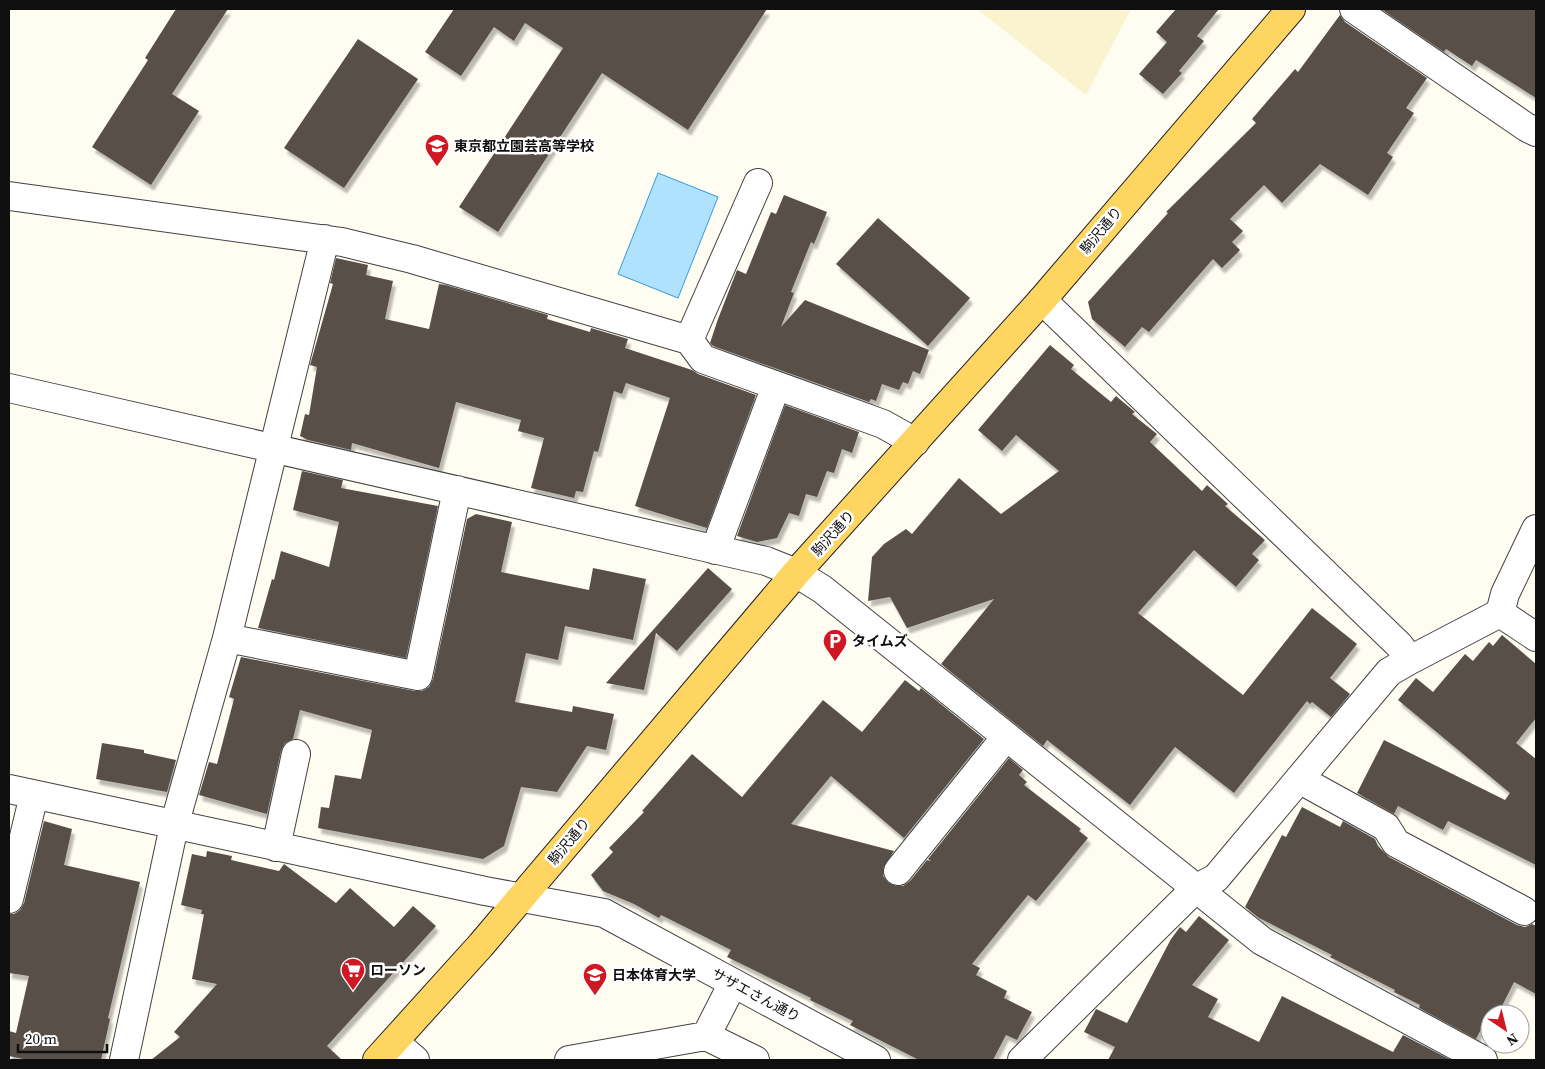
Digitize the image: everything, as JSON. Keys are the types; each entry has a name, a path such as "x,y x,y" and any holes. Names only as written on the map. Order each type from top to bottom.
{"main road":[{"name":"駒沢通り","path":"386,1051 521,897 796,574 1042,300 1291,9"}],"street":[{"path":"1354,9 1533,123"},
{"path":"690,340 758,183"},
{"path":"9,196 325,239 412,259 690,340 703,359 883,424 915,442"},
{"path":"124,1060 174,826 227,638 325,239"},
{"path":"1042,300 1392,639 1410,660"},
{"path":"715,550 776,386"},
{"path":"9,388 766,562 796,574 822,589 1262,941 1480,1059"},
{"path":"227,638 418,676 457,490"},
{"path":"1022,1060 1195,889 1216,878 1390,672 1500,613 1505,594 1536,529"},
{"path":"1500,613 1536,637"},
{"path":"898,871 1006,737"},
{"path":"276,847 296,754"},
{"path":"1300,779 1386,827 1396,843 1524,911"},
{"path":"9,899 21,792"},
{"name":"サザエさん通り","path":"21,792 485,891 604,913 876,1060"},
{"path":"706,1036 733,983"},
{"path":"568,1060 706,1036 755,1060"},
{"path":"386,1051 415,1060"}],"shaded area":[{"path":"977,9 1131,9 1086,95"}],"water":[{"path":"658,173 718,197 678,298 618,274"}],"building":[{"path":"176,9 228,9 172,94 199,111 151,185 92,147 148,60 145,58"},
{"path":"454,9 767,9 688,130 602,73 498,232 459,207 563,48 525,23 514,41 494,27 461,76 425,52"},
{"path":"1176,9 1219,9 1197,36 1204,41 1179,71 1182,73 1163,94 1139,74 1167,42 1156,32"},
{"path":"1381,9 1536,9 1536,98 1476,60 1472,66 1446,49 1444,52"},
{"path":"1340,15 1345,22 1427,78 1406,108 1414,113 1387,153 1393,157 1368,195 1320,164 1282,203 1264,185 1230,219 1243,231 1232,242 1240,250 1222,268 1213,259 1149,332 1142,327 1125,347 1092,319 1088,302 1168,213 1166,212 1256,123 1252,119 1295,69 1298,72"},
{"path":"358,39 418,79 344,188 284,148"},
{"path":"784,195 827,212 814,244 811,242 791,292 794,293 781,327 805,300 929,350 920,374 913,371 908,384 903,382 899,390 882,384 876,401 871,399 869,402 713,346 710,343 737,270 746,274 771,212 776,214"},
{"path":"878,218 970,298 928,346 836,264"},
{"path":"336,258 368,265 366,275 393,281 385,319 429,329 439,284 446,285 548,315 547,319 590,332 591,328 628,339 625,348 692,370 698,374 756,395 707,528 635,506 670,398 626,383 622,394 614,391 598,452 594,451 583,492 576,491 574,498 531,488 544,438 518,431 521,420 456,402 439,468 352,443 351,450 308,440 300,436 305,414 309,415 317,367 310,365 333,284 330,283"},
{"path":"1050,345 1074,365 1071,369 1111,402 1116,396 1135,412 1132,414 1157,434 1150,442 1202,491 1207,485 1228,504 1225,506 1265,540 1252,554 1259,560 1236,587 1194,550 1138,613 1243,695 1312,608 1357,644 1330,678 1350,694 1331,717 1312,702 1310,704 1307,701 1234,793 1175,747 1130,805 1047,740 1043,746 941,664 994,599 907,628 890,597 868,601 872,557 884,544 906,529 912,534 959,478 1001,514 1059,471 1016,435 1002,451 978,430"},
{"path":"785,405 859,432 852,453 842,449 834,473 827,471 817,497 806,494 799,516 789,513 777,538 757,542 737,536"},
{"path":"302,471 343,480 341,488 438,506 406,658 258,628 272,579 274,580 281,551 329,567 339,522 293,510"},
{"path":"476,514 512,522 501,572 589,590 593,568 646,579 633,640 565,626 558,660 526,653 515,702 572,712 573,706 614,714 606,750 587,746 557,792 521,787 504,846 483,859 318,828 321,807 329,808 335,775 361,779 372,730 300,710 293,739 285,743 281,751 267,814 199,795 209,762 217,764 234,699 229,697 241,657 415,691 422,691 429,687 433,679 467,519"},
{"path":"708,568 732,589 677,651 656,633 644,690 606,683"},
{"path":"1502,635 1536,664 1536,718 1516,743 1536,759 1536,865 1448,821 1443,830 1398,806 1394,814 1357,793 1384,740 1505,800 1510,793 1398,700 1416,678 1433,692 1465,654 1473,661 1489,642 1493,646"},
{"path":"905,680 919,691 921,688 984,739 904,838 831,776 791,824 894,851 883,868 883,876 889,883 903,886 910,881 927,860 931,861 928,859 1009,758 1023,770 1019,775 1027,782 1024,785 1081,829 1079,831 1088,838 1036,901 1028,895 972,964 980,968 976,975 1007,991 1004,998 1032,1012 1017,1040 1006,1035 993,1060 919,1060 850,1025 853,1021 810,1000 811,998 727,957 731,950 661,915 659,918 634,904 603,891 591,875 613,852 609,848 644,812 642,811 692,754 742,797 823,700 862,732"},
{"path":"102,743 144,750 144,753 176,760 167,792 96,779"},
{"path":"1302,807 1340,827 1343,821 1375,839 1378,846 1389,857 1517,925 1525,927 1532,924 1536,926 1536,994 1514,982 1503,1004 1480,1004 1480,1031 1476,1039 1419,1008 1420,1005 1394,992 1395,990 1259,918 1245,907 1282,835 1286,837"},
{"path":"44,821 72,829 64,865 140,882 108,1018 110,1019 101,1060 28,1060 9,1056 9,1031 16,1033 29,976 9,973 9,914 14,914 20,910 24,903"},
{"path":"207,851 232,856 231,860 279,871 284,864 336,903 350,888 394,927 413,906 436,926 327,1046 342,1060 151,1060 180,1037 174,1032 217,984 192,979 204,914 201,914 202,910 181,905 192,854 206,857"},
{"path":"1199,916 1229,940 1192,985 1218,999 1208,1017 1259,1042 1282,996 1393,1052 1403,1035 1451,1060 1108,1060 1115,1047 1084,1032 1096,1009 1127,1023 1171,939 1180,927 1186,932"}],"place":[{"name":"東京都立園芸高等学校","path":"437,167"},
{"name":"タイムズ","path":"835,662"},
{"name":"ローソン","path":"353,991"},
{"name":"日本体育大学","path":"595,996"}]}
